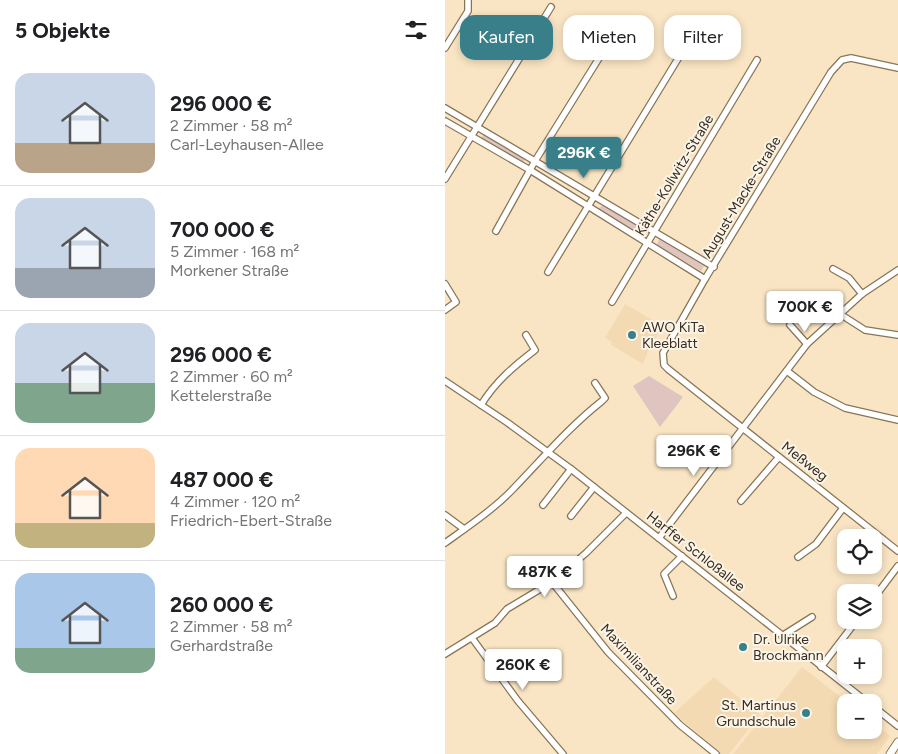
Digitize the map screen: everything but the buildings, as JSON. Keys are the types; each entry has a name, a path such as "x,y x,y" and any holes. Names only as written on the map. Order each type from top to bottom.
{"street":[{"path":"445,48 468,11 468,0"},
{"path":"445,179 473,137 551,8"},
{"name":"August-Macke-Straße","path":"697,390 668,369 663,359 663,353 705,278 831,72 842,60 851,58 898,68"},
{"path":"496,231 535,161 598,60"},
{"path":"548,272 677,60"},
{"name":"Käthe-Kollwitz-Straße","path":"612,302 757,60"},
{"path":"445,108 714,266"},
{"path":"445,121 530,170 647,244 705,278"},
{"path":"833,268 849,278 862,294"},
{"path":"659,538 807,344 862,294 898,270"},
{"path":"445,284 456,302 445,310"},
{"path":"840,314 865,330 898,335"},
{"path":"790,325 807,344"},
{"path":"481,405 495,385 535,350 526,335"},
{"path":"787,370 814,392 845,408 898,420"},
{"name":"Harffer Schloßallee","path":"445,381 571,469 856,694"},
{"path":"445,543 513,489 578,420 605,398 595,383"},
{"name":"Meßweg","path":"697,390 898,551"},
{"path":"741,501 779,457"},
{"path":"543,505 571,469"},
{"path":"571,516 594,487"},
{"path":"798,557 816,544 843,508"},
{"path":"445,654 495,623 507,609 553,582 586,553 626,513"},
{"path":"445,515 464,529"},
{"path":"673,596 663,574 682,556"},
{"path":"882,587 898,566"},
{"name":"Maximilianstraße","path":"553,582 608,652 680,725 716,754"},
{"path":"782,636 812,617"},
{"path":"821,667 850,629"},
{"path":"471,638 518,701 563,754"},
{"path":"882,713 898,726"},
{"path":"889,754 898,742"}],"shaded area":[{"path":"483,135 525,158 524,162 522,164 481,140"},
{"path":"603,205 641,227 639,233 599,210"},
{"path":"659,239 704,266 701,271 657,245"},
{"name":"AWO KiTa Kleeblatt","path":"625,304 663,326 655,339 647,347 649,349 643,364 611,345 612,342 605,338"},
{"path":"649,376 683,397 660,427 633,386"},
{"name":"St. Martinus Grundschule","path":"802,667 837,694 837,739 882,739 882,730 890,736 877,754 733,754"},
{"path":"714,677 760,715 729,754 721,754 674,713"}],"place":[{"name":"AWO KiTa Kleeblatt","path":"632,335"},
{"name":"Dr. Ulrike Brockmann","path":"743,647"},
{"name":"St. Martinus Grundschule","path":"806,713"}]}
